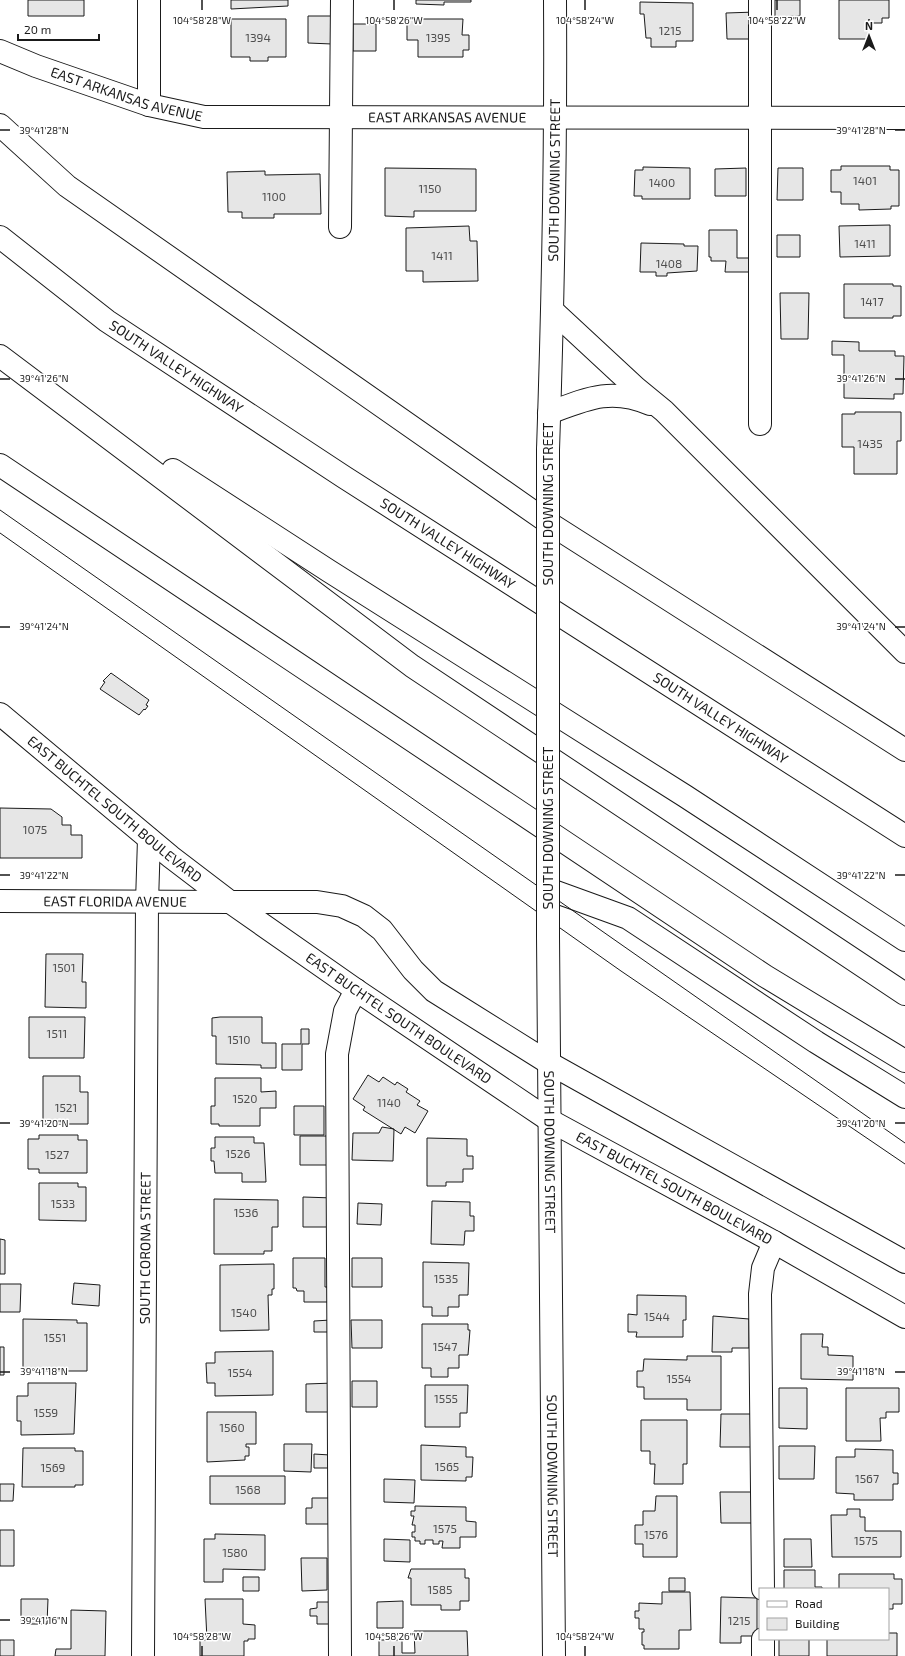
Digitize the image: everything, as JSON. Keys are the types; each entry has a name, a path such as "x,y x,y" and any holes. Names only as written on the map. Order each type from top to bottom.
{"main road":[{"path":"149,0 150,105"},
{"path":"340,227 342,0"},
{"name":"SOUTH DOWNING STREET","path":"554,1656 548,967 548,450 553,311 556,119 555,0"},
{"path":"760,0 760,424"},
{"name":"EAST ARKANSAS AVENUE","path":"0,50 36,66 150,105 204,117 556,119 760,116 905,118"},
{"path":"0,125 67,186 552,525 905,750"},
{"name":"SOUTH VALLEY HIGHWAY","path":"0,237 107,321 350,481 905,836"},
{"path":"553,311 636,388 664,410 905,652"},
{"path":"0,353 98,421 329,571 685,796 905,940"},
{"path":"0,356 412,666 905,994"},
{"path":"549,413 592,397 612,394 636,398 664,410"},
{"path":"0,465 765,976 905,1061"},
{"name":"EAST BUCHTEL SOUTH BOULEVARD","path":"0,714 149,839 230,902 356,990 549,1120 774,1242 905,1317"},
{"name":"SOUTH CORONA STREET","path":"143,1656 147,902 149,839"},
{"path":"548,889 628,918 816,1042 905,1097"},
{"name":"EAST FLORIDA AVENUE","path":"0,901 230,902"},
{"path":"230,902 317,902 342,906 364,916 382,930 413,970 434,991 549,1063 905,1262"},
{"path":"340,1656 337,1054 345,1011 356,990"},
{"path":"763,1588 760,1294 763,1268 774,1242"},
{"path":"763,1640 763,1656"}],"building":[{"path":"28,0 84,0 84,16 28,16"},
{"path":"231,0 288,0 288,6 231,9"},
{"path":"416,0 471,0 471,2 444,2 444,5 416,4"},
{"path":"775,0 800,0 800,16 775,17"},
{"path":"839,0 889,0 889,18 882,18 882,23 869,23 869,39 839,39"},
{"path":"640,2 693,3 693,41 676,41 676,47 651,47 651,38 646,38 644,14 640,14"},
{"path":"756,12 756,39 727,39 726,13"},
{"path":"308,16 332,16 332,44 308,43"},
{"path":"231,19 286,19 286,57 268,57 268,61 250,61 250,57 231,57"},
{"path":"407,19 463,19 462,35 469,35 469,50 463,50 463,57 418,57 418,40 407,40"},
{"path":"353,24 376,24 376,51 353,51"},
{"path":"841,166 890,166 890,170 899,170 899,206 891,206 891,209 859,210 859,204 841,204 841,192 831,192 831,170 841,170"},
{"path":"643,167 690,168 690,199 642,199 642,196 634,196 635,170 643,170"},
{"path":"385,168 476,169 476,211 414,211 414,217 385,216"},
{"path":"746,168 746,196 715,196 715,169"},
{"path":"778,168 803,168 803,200 777,200"},
{"path":"265,171 265,175 320,174 321,214 274,214 274,218 242,218 242,212 228,212 227,172"},
{"path":"890,225 890,256 840,257 839,226"},
{"path":"469,226 470,241 477,241 478,281 423,282 423,271 406,271 406,228"},
{"path":"709,230 737,230 737,258 749,258 749,272 725,272 726,261 711,261 711,257 709,257"},
{"path":"777,235 800,235 800,257 777,257"},
{"path":"641,243 684,244 684,246 698,246 697,271 667,273 667,276 656,276 656,272 640,272"},
{"path":"844,284 893,284 893,286 901,286 901,316 893,316 893,318 844,318"},
{"path":"780,293 809,293 808,339 781,339"},
{"path":"832,341 859,342 859,351 895,351 895,356 904,356 903,394 894,394 894,399 844,398 844,355 832,355"},
{"path":"855,412 901,412 901,441 897,441 897,474 854,474 854,447 842,447 842,414 855,414"},
{"path":"111,673 149,700 146,705 148,706 139,715 100,689 105,682 103,681"},
{"path":"0,808 51,809 62,817 62,825 71,825 71,835 82,835 82,858 0,858"},
{"path":"46,954 83,954 82,982 86,982 86,1008 45,1007"},
{"path":"29,1017 85,1017 84,1058 29,1058"},
{"path":"262,1017 262,1043 276,1043 276,1068 261,1068 261,1065 216,1064 216,1036 212,1036 212,1018"},
{"path":"301,1029 309,1029 309,1044 302,1044 302,1070 282,1070 282,1044 301,1044"},
{"path":"368,1075 379,1082 383,1077 395,1085 397,1082 408,1089 406,1092 420,1101 417,1105 428,1111 415,1133 405,1127 401,1134 363,1110 365,1107 353,1099"},
{"path":"43,1076 80,1076 80,1092 88,1092 88,1124 43,1124"},
{"path":"215,1078 261,1078 261,1092 276,1091 276,1108 260,1108 260,1126 219,1126 219,1124 211,1124 211,1106 215,1106"},
{"path":"294,1106 324,1106 324,1135 294,1135"},
{"path":"382,1127 394,1129 393,1161 352,1160 353,1133 379,1133"},
{"path":"39,1135 78,1135 78,1140 87,1140 87,1173 39,1173 39,1169 28,1169 28,1139 39,1139"},
{"path":"300,1136 328,1136 328,1165 300,1165"},
{"path":"215,1137 254,1137 254,1143 264,1143 266,1182 242,1182 242,1173 215,1173 214,1161 211,1161 211,1148 215,1148"},
{"path":"427,1138 467,1139 467,1156 473,1156 473,1169 463,1169 463,1182 446,1182 446,1186 427,1186"},
{"path":"39,1183 78,1183 78,1187 86,1187 86,1221 39,1220"},
{"path":"303,1197 334,1198 333,1227 303,1227"},
{"path":"214,1199 278,1200 278,1227 272,1227 272,1251 264,1251 264,1254 214,1254"},
{"path":"432,1201 470,1202 470,1216 474,1216 474,1231 465,1231 464,1245 431,1244"},
{"path":"358,1203 382,1204 381,1225 357,1224"},
{"path":"0,1239 5,1240 5,1274 0,1274"},
{"path":"293,1258 325,1258 325,1287 329,1287 329,1302 304,1302 304,1291 297,1291 296,1288 293,1288"},
{"path":"352,1258 382,1258 382,1287 352,1287"},
{"path":"423,1262 469,1263 468,1295 459,1295 459,1307 448,1307 448,1316 432,1316 432,1307 423,1307"},
{"path":"274,1264 274,1289 272,1289 272,1295 268,1295 269,1330 220,1331 220,1265"},
{"path":"74,1283 100,1285 99,1306 72,1304"},
{"path":"0,1284 21,1284 20,1312 0,1312"},
{"path":"637,1295 686,1296 686,1320 683,1320 683,1337 636,1337 637,1332 628,1332 628,1314 637,1315"},
{"path":"713,1316 749,1319 749,1348 732,1348 732,1352 712,1352"},
{"path":"23,1319 77,1320 77,1323 87,1323 87,1371 23,1371"},
{"path":"331,1320 331,1332 314,1332 314,1321"},
{"path":"351,1320 382,1320 382,1348 352,1348"},
{"path":"422,1324 468,1324 468,1330 470,1330 468,1355 459,1355 459,1368 448,1368 448,1377 431,1377 431,1368 422,1368"},
{"path":"801,1334 823,1334 822,1347 828,1347 828,1355 853,1356 853,1380 801,1379"},
{"path":"0,1347 4,1347 4,1375 0,1375"},
{"path":"273,1351 273,1395 215,1396 215,1383 207,1383 206,1363 215,1363 215,1352"},
{"path":"687,1356 721,1356 721,1410 687,1410 687,1399 644,1399 644,1387 637,1387 637,1371 643,1371 644,1359 687,1360"},
{"path":"352,1381 377,1381 377,1407 352,1407"},
{"path":"28,1383 76,1383 74,1434 21,1435 21,1421 17,1421 17,1396 28,1396"},
{"path":"334,1383 334,1412 306,1412 306,1384"},
{"path":"425,1385 468,1385 467,1413 460,1413 460,1427 425,1427"},
{"path":"779,1388 807,1388 807,1429 779,1428"},
{"path":"846,1388 899,1388 899,1412 886,1412 886,1418 880,1418 881,1441 846,1441"},
{"path":"207,1412 256,1412 256,1444 246,1444 246,1447 249,1447 249,1456 245,1456 245,1460 207,1462"},
{"path":"721,1414 757,1414 756,1447 720,1447"},
{"path":"641,1420 687,1420 687,1464 683,1464 683,1484 654,1484 655,1464 650,1464 650,1451 641,1451"},
{"path":"284,1444 312,1444 311,1472 284,1471"},
{"path":"421,1445 466,1447 466,1457 473,1457 472,1477 466,1477 466,1481 421,1480"},
{"path":"779,1446 815,1446 814,1479 779,1479"},
{"path":"23,1448 75,1448 75,1451 83,1451 83,1485 75,1485 75,1487 22,1487"},
{"path":"855,1449 893,1450 893,1473 898,1473 898,1484 893,1484 893,1500 854,1500 854,1494 836,1493 836,1457 855,1457"},
{"path":"314,1454 330,1455 330,1468 314,1468"},
{"path":"210,1476 285,1476 285,1504 210,1504"},
{"path":"384,1479 415,1480 414,1503 384,1502"},
{"path":"0,1484 14,1484 13,1501 0,1501"},
{"path":"720,1492 755,1492 755,1523 721,1523"},
{"path":"656,1496 677,1496 677,1557 643,1557 643,1544 635,1544 635,1525 643,1525 643,1511 655,1511"},
{"path":"312,1498 334,1498 333,1524 306,1524 306,1508 312,1508"},
{"path":"415,1506 466,1507 466,1521 476,1522 476,1537 460,1537 460,1548 442,1548 443,1541 439,1541 439,1544 433,1544 433,1540 425,1540 425,1544 420,1544 420,1541 415,1541 415,1537 412,1537 412,1532 415,1532 415,1525 412,1525 414,1516 411,1516 411,1511 415,1511"},
{"path":"847,1509 860,1509 860,1517 865,1517 865,1531 901,1531 901,1557 832,1557 831,1515 847,1515"},
{"path":"0,1530 14,1530 14,1566 0,1566"},
{"path":"215,1534 265,1535 265,1570 223,1569 223,1582 204,1582 204,1539 215,1539"},
{"path":"384,1539 410,1540 410,1562 384,1561"},
{"path":"784,1539 811,1539 812,1567 784,1567"},
{"path":"301,1558 327,1558 327,1590 302,1591"},
{"path":"411,1569 465,1569 465,1578 469,1578 469,1601 460,1601 460,1610 441,1610 441,1605 411,1605 411,1578 408,1578"},
{"path":"784,1570 815,1570 815,1587 822,1587 822,1588 784,1588"},
{"path":"839,1574 894,1574 894,1579 902,1579 902,1604 893,1604 893,1609 889,1609 889,1588 839,1588"},
{"path":"243,1577 259,1577 259,1591 243,1591"},
{"path":"669,1578 685,1578 685,1591 669,1591"},
{"path":"662,1592 690,1592 691,1630 679,1630 679,1649 644,1649 644,1645 642,1645 642,1632 644,1632 644,1629 639,1629 639,1618 635,1618 635,1611 639,1611 639,1603 662,1604"},
{"path":"721,1597 757,1598 757,1636 741,1636 741,1643 720,1643"},
{"path":"21,1599 48,1599 47,1624 21,1624"},
{"path":"205,1599 243,1599 243,1624 255,1625 255,1639 248,1639 248,1641 244,1641 244,1656 200,1656 200,1640 207,1640"},
{"path":"403,1601 403,1628 377,1628 377,1602"},
{"path":"317,1602 330,1602 331,1624 317,1624 317,1616 310,1616 310,1609 317,1608"},
{"path":"71,1610 106,1611 105,1656 55,1656 56,1649 71,1649"},
{"path":"414,1631 467,1631 468,1656 379,1656 379,1640 402,1640 402,1653 415,1653"},
{"path":"889,1633 897,1633 897,1656 827,1656 827,1640 889,1640"},
{"path":"0,1640 14,1640 14,1656 0,1656"},
{"path":"779,1640 809,1640 809,1656 779,1656"}],"tram line":[{"path":"0,510 905,1143"},
{"path":"0,533 621,971 905,1164"}]}
